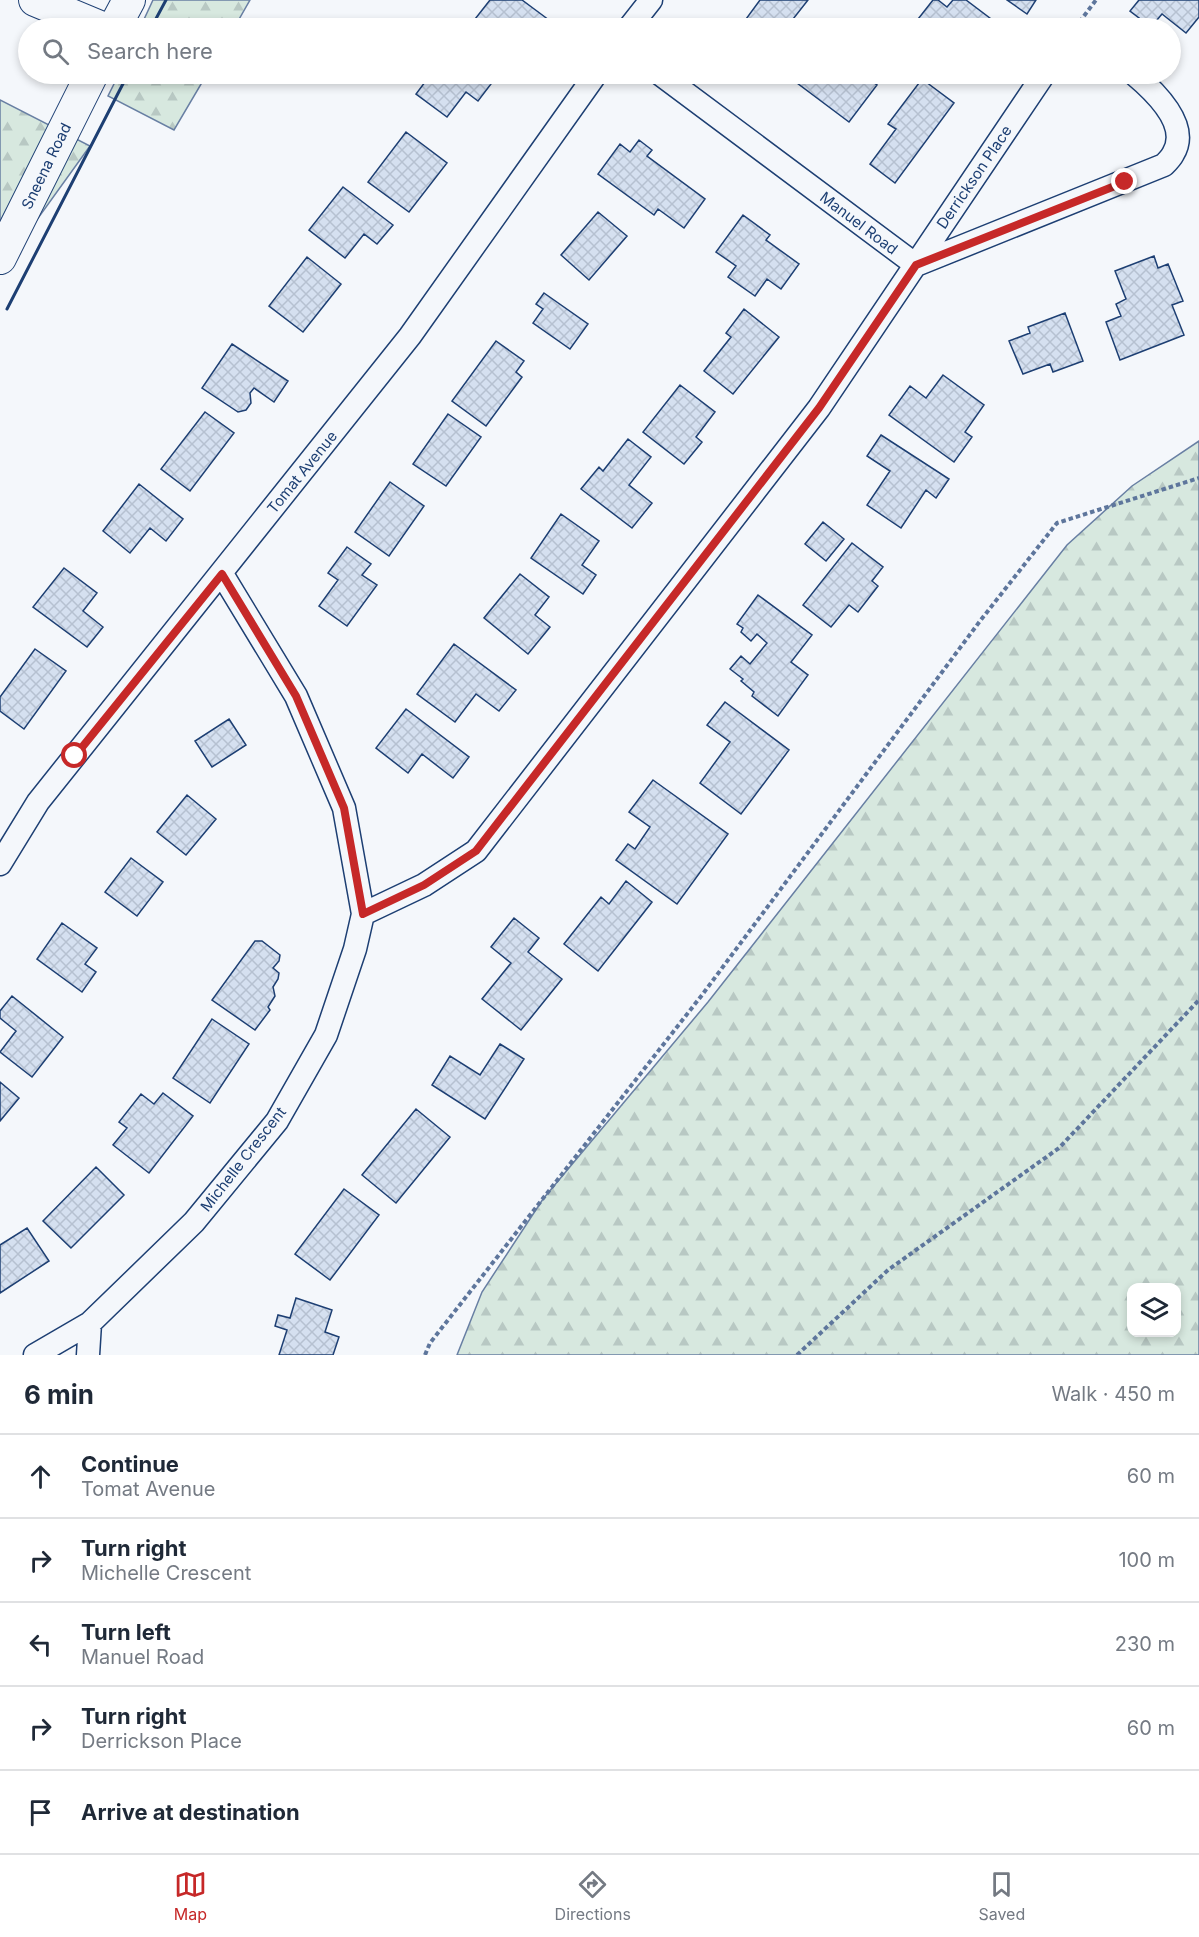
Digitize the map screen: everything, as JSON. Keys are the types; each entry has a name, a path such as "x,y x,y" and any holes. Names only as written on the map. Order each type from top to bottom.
{"street":[{"path":"35,0 78,18"},
{"path":"119,18 129,0"},
{"path":"637,18 651,0"},
{"name":"Sneena Road","path":"0,258 87,84"},
{"name":"Tomat Avenue","path":"0,864 38,802 410,336 589,84"},
{"name":"Manuel Road","path":"673,84 916,265"},
{"name":"Derrickson Place","path":"916,265 1037,84"},
{"name":"Derrickson Place","path":"916,265 1164,165 1174,153 1178,138 1176,129 1163,103 1144,84"},
{"path":"363,914 424,885 476,851 819,408 916,265"},
{"name":"Michelle Crescent","path":"35,1355 90,1323 194,1222 277,1121 326,1035 355,949 363,914 344,808 296,696 222,574"},
{"path":"88,1355 90,1323"}],"path":[{"path":"1083,18 1096,0"},
{"path":"425,1355 430,1343 702,995 980,621 1058,523 1199,478"},
{"path":"797,1355 888,1270 1059,1148 1199,1000"}],"green space":[{"path":"153,0 250,0 240,18 145,18"},
{"path":"114,84 201,84 174,130 108,96"},
{"path":"0,100 90,146 0,271"},
{"path":"1199,441 1199,1355 457,1355 482,1292 543,1199 708,1002 1067,545 1132,486"}],"building":[{"path":"490,0 522,0 546,18 476,18"},
{"path":"760,0 808,0 794,18 747,18"},
{"path":"933,0 938,0 947,7 953,0 966,0 990,18 919,18"},
{"path":"1007,0 1036,0 1027,14"},
{"path":"1139,0 1199,0 1199,17 1186,33 1181,29 1181,18 1167,18 1162,14 1159,18 1139,18 1130,11"},
{"path":"424,84 491,84 478,101 466,92 447,117 416,94"},
{"path":"798,84 877,85 849,122"},
{"path":"918,84 929,84 954,103 895,183 870,164 896,129 888,124"},
{"path":"406,132 447,163 409,212 368,182"},
{"path":"639,140 652,150 647,156 705,199 684,228 658,209 654,215 598,174 620,144 630,152"},
{"path":"343,187 393,225 377,244 364,234 345,258 309,230"},
{"path":"598,212 627,236 589,280 561,255"},
{"path":"743,215 770,235 766,240 799,264 781,289 767,279 755,296 728,277 736,266 716,252"},
{"path":"1154,256 1158,268 1168,264 1183,301 1172,305 1184,335 1120,360 1106,322 1121,316 1116,304 1126,299 1115,271"},
{"path":"307,257 341,284 303,332 269,306"},
{"path":"544,293 588,324 570,349 533,323 543,309 536,304"},
{"path":"744,309 779,337 733,394 704,371 731,337 726,333"},
{"path":"1065,313 1083,361 1053,372 1050,364 1023,374 1009,341 1030,333 1028,327"},
{"path":"496,341 524,361 516,372 522,377 486,426 452,401"},
{"path":"232,344 288,381 274,402 254,388 250,393 251,403 246,410 238,412 202,388"},
{"path":"943,375 984,405 965,432 972,437 954,462 889,415 910,386 926,398"},
{"path":"680,385 715,412 696,437 702,442 684,464 643,432"},
{"path":"205,412 234,433 190,491 161,469"},
{"path":"448,414 481,437 446,486 413,464"},
{"path":"881,435 949,479 936,498 926,490 901,528 867,505 890,471 867,456"},
{"path":"628,439 651,457 629,485 652,503 632,528 581,489 599,467 603,471"},
{"path":"390,482 424,506 389,556 355,532"},
{"path":"139,484 183,519 166,541 150,528 130,553 103,531"},
{"path":"561,514 599,541 582,565 596,575 583,594 531,558"},
{"path":"823,522 844,539 826,561 805,544"},
{"path":"852,543 883,567 872,581 878,586 858,612 849,605 831,627 803,605"},
{"path":"347,547 371,564 362,575 377,585 347,626 319,606 338,580 328,573"},
{"path":"64,568 97,593 83,611 103,627 87,647 33,607"},
{"path":"520,574 549,597 535,615 550,627 528,654 484,618"},
{"path":"758,595 812,635 791,662 808,675 778,716 752,696 754,692 730,669 741,656 750,664 767,643 757,634 751,641 741,632 743,628 737,624"},
{"path":"454,644 516,690 499,711 476,694 455,722 417,694"},
{"path":"35,649 66,671 24,729 0,711 0,697"},
{"path":"725,702 789,750 741,814 700,783 730,742 707,725"},
{"path":"406,709 469,757 453,778 422,754 408,773 376,748"},
{"path":"229,719 246,745 212,767 195,741"},
{"path":"653,780 728,834 677,904 616,860 628,844 635,849 650,827 629,812"},
{"path":"187,795 216,819 186,855 157,832"},
{"path":"131,858 163,882 137,916 105,892"},
{"path":"626,881 652,902 598,971 564,944 601,897 609,904"},
{"path":"514,918 539,938 528,952 562,979 521,1030 482,999 511,963 491,947"},
{"path":"62,923 97,948 85,964 96,972 82,992 37,959"},
{"path":"255,941 262,941 280,955 279,961 273,968 279,973 273,987 275,996 268,1007 270,1010 255,1030 212,1000"},
{"path":"12,996 63,1037 32,1077 0,1052 16,1031 0,1018 0,1011"},
{"path":"212,1019 249,1044 210,1103 173,1078"},
{"path":"500,1044 524,1059 485,1119 432,1085 450,1056 480,1075"},
{"path":"0,1082 19,1098 0,1121"},
{"path":"163,1093 193,1116 149,1173 113,1145 127,1128 119,1122 141,1094 154,1104"},
{"path":"416,1109 450,1137 396,1203 362,1175"},
{"path":"96,1167 124,1195 71,1248 43,1221"},
{"path":"344,1189 379,1215 330,1280 295,1254"},
{"path":"27,1228 49,1261 0,1293 0,1245"},
{"path":"296,1298 332,1310 325,1332 339,1337 333,1355 279,1355 287,1330 275,1326 278,1315 290,1318"}],"wall":[{"path":"156,18 166,0"},
{"path":"7,309 123,84"}],"route":[{"path":"75,756 222,574 296,696 344,808 363,914 424,885 476,851 819,408 916,265 1125,182"}]}
